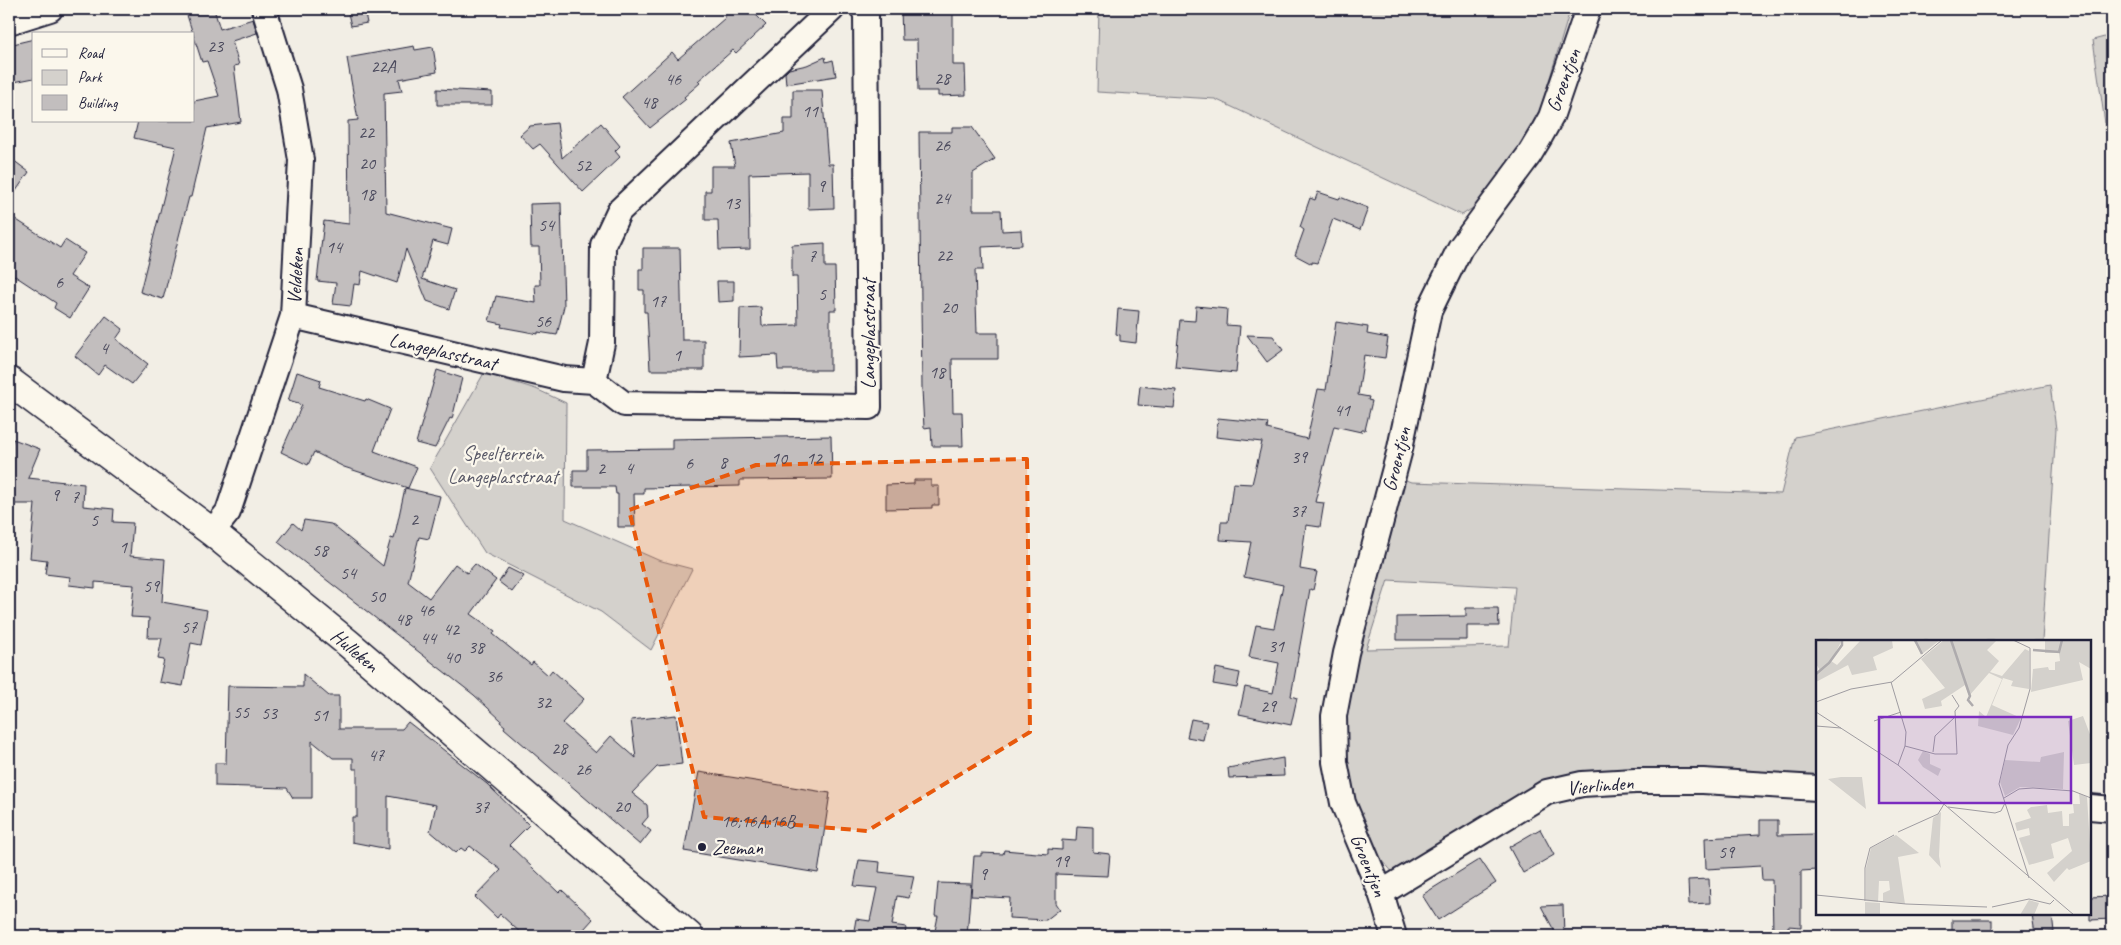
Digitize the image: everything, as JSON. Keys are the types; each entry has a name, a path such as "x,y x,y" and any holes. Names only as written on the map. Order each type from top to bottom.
{"main road":[{"name":"Hulleken","path":"9,381 212,532 349,644 689,936"}],"street":[{"path":"9,22 50,9"},
{"name":"Veldeken","path":"212,532 228,512 293,316 301,160 289,89 264,9"},
{"path":"594,381 602,343 602,245 619,211 832,9"},
{"name":"Langeplasstraat","path":"293,316 564,379 594,381 624,404 869,408 866,13 863,9"},
{"name":"Groentjen","path":"1394,936 1381,893 1342,803 1335,762 1334,716 1346,653 1399,453 1429,311 1460,248 1529,155 1541,135 1551,116 1588,9"},
{"name":"Vierlinden","path":"1381,893 1546,792 1582,784 1654,781 1703,781 1816,788"},
{"path":"2091,807 2112,809"}],"highlighted area":[{"path":"1027,459 1030,732 867,831 704,817 629,510 756,465"}],"green space":[{"path":"1099,9 1558,9 1569,14 1535,127 1482,202 1462,215 1215,99 1097,92"},
{"path":"2112,35 2112,172 2093,40"},
{"name":"Speelterrein Langeplasstraat","path":"484,373 536,389 566,403 565,519 658,560 692,569 651,650 601,612 485,553 430,468"},
{"path":"2050,385 2056,429 2042,640 1816,640 1816,775 1676,769 1608,771 1563,776 1529,791 1395,875 1382,860 1364,829 1349,789 1344,763 1345,685 1403,479 1411,482 1781,494 1795,437","holes":["1388,580 1515,587 1509,646 1366,649"]}],"building":[{"path":"185,9 214,9 220,29 253,19 257,33 232,41 239,65 234,66 241,122 207,128 191,197 189,197 163,299 140,292 176,147 134,138 138,122 195,122 195,101 219,96 207,61 202,62 195,40 195,32 192,32"},
{"path":"347,9 364,9 367,23 351,26"},
{"path":"725,9 750,9 766,25 736,53 733,50 698,81 700,83 684,97 686,99 650,128 622,97 672,52 678,59 725,18"},
{"path":"901,9 953,9 953,65 965,65 966,95 938,96 938,91 918,91 917,40 902,40"},
{"path":"32,39 32,78 9,83 9,45"},
{"path":"414,46 415,50 433,47 437,72 399,79 402,91 384,93 386,212 452,229 448,245 433,241 422,279 455,290 449,309 427,301 406,249 397,283 362,271 360,285 354,284 351,306 333,304 336,283 317,281 324,221 349,224 348,121 358,120 347,58"},
{"path":"825,57 826,62 833,60 836,76 786,84 785,73 789,69 807,65"},
{"path":"437,89 492,92 492,105 437,105"},
{"path":"793,90 822,90 828,164 833,164 834,208 808,209 808,172 749,174 750,249 719,250 718,220 705,220 705,191 711,191 711,166 735,166 731,143 784,133 784,119 793,119"},
{"path":"557,123 562,158 601,123 620,146 615,151 620,157 583,192 540,144 533,149 520,135 530,126"},
{"path":"952,127 972,127 995,159 973,173 973,210 1001,210 1002,231 1021,230 1022,245 982,247 983,270 975,270 977,333 998,333 998,359 952,359 953,412 962,412 963,446 932,446 931,427 924,428 922,389 919,132 952,132"},
{"path":"9,157 29,172 9,201"},
{"path":"1318,192 1339,199 1340,197 1368,208 1360,230 1333,219 1317,263 1312,262 1312,264 1295,255 1304,230 1300,227 1310,198 1315,200"},
{"path":"561,203 564,306 557,335 538,332 538,334 501,327 502,324 489,321 496,296 536,303 535,285 540,285 539,247 531,247 530,204"},
{"path":"9,215 60,248 65,240 85,253 70,276 89,288 70,318 54,308 56,303 9,272"},
{"path":"825,243 825,267 835,267 836,310 830,310 830,370 778,370 777,355 739,357 740,308 761,307 762,326 798,325 797,277 792,277 792,245"},
{"path":"643,248 680,248 682,340 704,340 704,370 650,370 647,312 644,312 644,290 639,290 639,269 643,269"},
{"path":"717,281 734,281 734,301 718,302"},
{"path":"1196,306 1227,309 1226,325 1240,326 1236,373 1175,367 1180,320 1195,321"},
{"path":"1118,309 1139,311 1136,343 1120,341 1120,335 1116,334"},
{"path":"106,316 123,329 116,339 148,364 132,384 105,365 98,375 75,356"},
{"path":"1336,322 1368,327 1367,334 1388,338 1385,358 1364,355 1358,395 1369,397 1368,400 1372,401 1365,430 1361,432 1334,426 1315,502 1324,503 1320,527 1306,525 1300,569 1317,572 1313,590 1310,589 1291,696 1297,698 1291,725 1239,714 1245,687 1273,693 1279,663 1249,657 1256,625 1274,628 1283,585 1244,577 1251,542 1220,540 1221,522 1228,522 1233,483 1252,484 1262,442 1216,437 1218,418 1268,423 1267,429 1307,439 1318,389 1326,390"},
{"path":"1247,335 1273,336 1283,350 1267,362"},
{"path":"437,370 462,378 452,419 450,418 435,448 416,443"},
{"path":"297,372 321,380 319,387 365,401 366,399 390,409 374,451 417,467 408,488 344,467 314,452 308,465 281,452 302,405 288,401"},
{"path":"1140,386 1176,390 1174,408 1138,405"},
{"path":"831,436 832,479 740,480 740,486 644,488 644,494 634,494 635,527 618,527 618,494 616,494 615,487 573,487 573,470 587,470 587,450 672,449 672,439"},
{"path":"13,439 40,449 28,478 84,484 83,506 114,509 113,522 133,523 130,556 165,559 162,602 207,610 201,645 191,643 183,686 159,682 164,660 158,659 162,638 148,638 149,618 131,617 134,585 95,582 95,588 69,585 70,577 45,574 47,560 30,558 35,504 9,504 9,451"},
{"path":"914,480 931,480 931,486 939,486 939,505 932,505 932,508 886,509 886,485 914,484"},
{"path":"405,488 440,496 429,539 419,537 408,582 429,598 455,564 467,573 475,564 496,580 471,614 495,631 493,634 531,665 533,662 548,675 552,670 584,699 562,723 596,753 611,736 636,758 631,720 676,715 682,764 657,767 632,793 647,805 648,817 642,824 651,831 640,845 504,728 505,726 500,722 501,720 474,695 278,542 293,523 301,530 304,520 331,524 383,566 391,538 394,539"},
{"path":"508,568 524,576 512,592 499,582"},
{"path":"1466,608 1498,608 1499,626 1467,626 1467,640 1397,640 1397,617 1466,616"},
{"path":"1216,668 1240,673 1237,688 1213,684"},
{"path":"303,674 329,696 339,696 339,729 402,729 408,722 487,784 529,825 509,845 559,893 562,890 593,919 584,929 591,936 524,936 500,914 497,918 475,897 501,870 470,846 465,851 461,848 456,853 430,831 436,805 388,796 388,849 352,842 352,817 357,817 357,769 353,769 353,758 333,758 312,741 312,798 293,798 287,788 215,786 215,763 226,763 228,686 303,687"},
{"path":"1191,719 1207,722 1203,740 1187,737"},
{"path":"1283,758 1284,776 1229,778 1228,768"},
{"path":"699,772 830,793 818,873 684,851"},
{"path":"1760,820 1778,820 1778,835 1816,834 1816,870 1801,871 1801,927 1788,926 1788,933 1773,934 1772,880 1762,880 1761,866 1706,869 1705,838 1760,835"},
{"path":"1077,826 1093,827 1093,852 1110,854 1108,876 1056,874 1056,903 1060,909 1046,920 1009,918 1010,898 971,896 974,856 981,856 981,853 1003,854 1004,850 1048,854 1048,849 1062,850 1062,840 1076,841"},
{"path":"1540,829 1554,855 1523,873 1509,847"},
{"path":"1480,859 1496,883 1438,920 1422,895"},
{"path":"859,860 880,862 879,872 914,876 909,898 897,896 892,925 906,927 905,936 853,936 856,919 870,921 877,888 854,886"},
{"path":"1709,879 1710,903 1689,904 1688,880"},
{"path":"938,883 971,884 967,936 934,936 938,916 935,916"},
{"path":"2112,896 2112,919 2090,920 2091,897"},
{"path":"1563,905 1564,936 1557,936 1541,906"},
{"path":"2032,915 2052,915 2054,932 2035,934"},
{"path":"1952,920 1992,920 1992,936 1952,936"}],"place":[{"name":"Zeeman","path":"702,847"}]}
